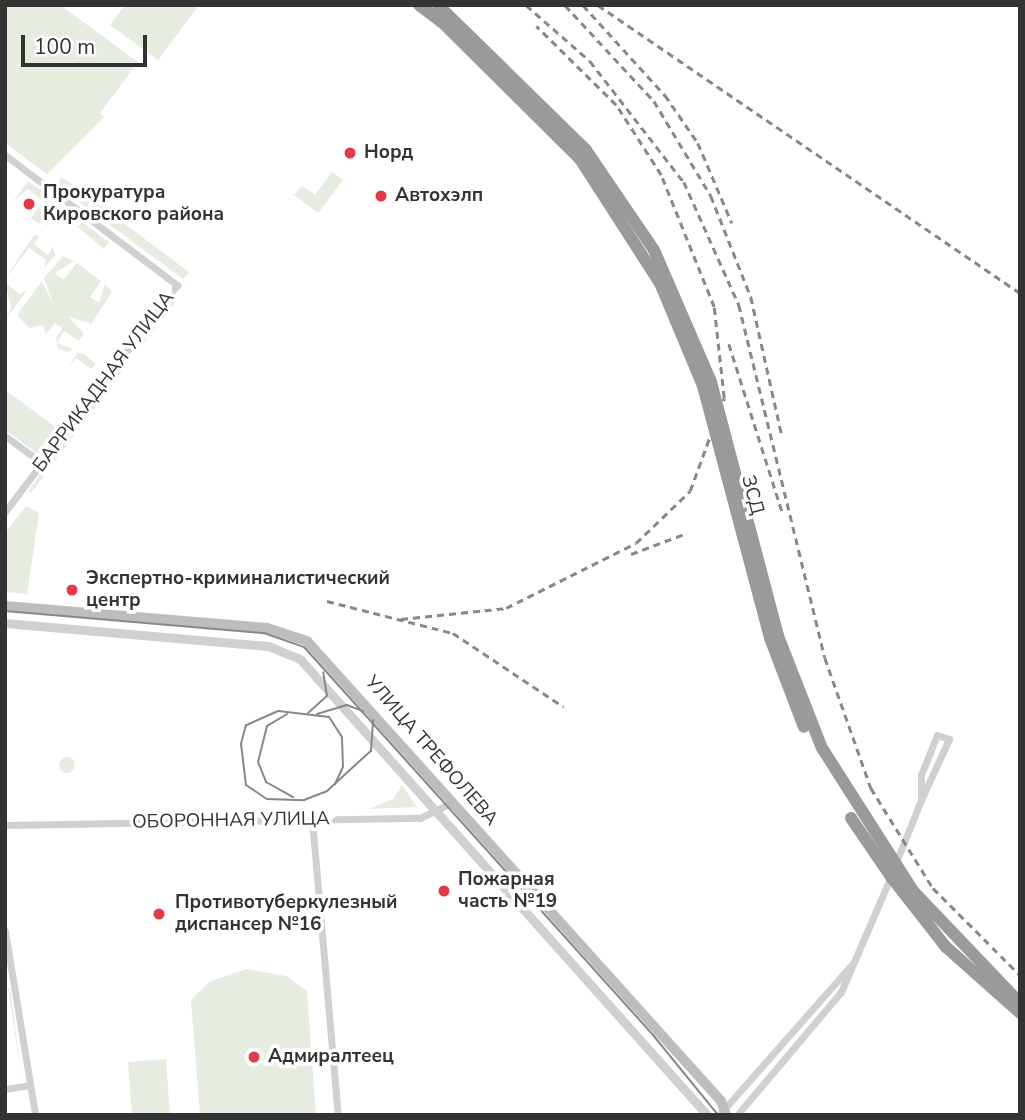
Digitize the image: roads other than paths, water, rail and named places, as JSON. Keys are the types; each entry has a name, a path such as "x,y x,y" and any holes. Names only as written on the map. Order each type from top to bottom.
{"highway":[{"name":"ЗСД","path":"419,5 542,115 598,182 641,248 703,386 770,638 815,752 870,848 924,922 1020,1013"},
{"name":"ЗСД","path":"438,5 548,107 604,172 648,240 698,343 778,636 822,748 913,891 1020,1003"}],"main road":[{"name":"УЛИЦА ТРЕФОЛЕВА","path":"5,606 295,635 333,667 723,1113"}],"street":[{"name":"БАРРИКАДНАЯ УЛИЦА","path":"5,155 177,285 5,512"},
{"path":"5,436 42,463"},
{"name":"УЛИЦА ТРЕФОЛЕВА","path":"5,623 289,652 440,813 708,1113"},
{"path":"737,1114 832,1005 948,739 937,734 921,775 920,800"},
{"path":"440,813 453,802"},
{"name":"ОБОРОННАЯ УЛИЦА","path":"5,825 312,820 440,813"},
{"path":"312,820 338,1115"},
{"path":"5,931 35,1115"},
{"path":"723,1113 852,963"},
{"path":"5,1089 30,1085"}],"tram line":[{"path":"5,611 264,633 304,647 653,1035 718,1115"},
{"path":"308,713 327,696 323,672"},
{"path":"317,714 347,705 363,711"},
{"path":"335,784 343,767 342,737 329,717 278,711 246,725 241,744 246,785 267,799 304,800 327,791 364,757 371,751 373,720"},
{"path":"287,714 267,726 258,762 266,782 293,797"}],"railway":[{"path":"526,5 590,61 684,182 739,305 825,658 871,788 933,888 1020,975"},
{"path":"565,5 654,101 711,196 751,297 782,436"},
{"path":"583,5 665,95 698,143 732,223"},
{"path":"598,5 1020,293"},
{"path":"401,619 506,608 636,543 690,491 724,398 714,307 661,175 616,105 536,26"},
{"path":"729,344 782,511"},
{"path":"631,554 687,533"},
{"path":"327,601 453,633 564,707"}],"place":[{"name":"Норд","path":"350,153"},
{"name":"Автохэлп","path":"381,196"},
{"name":"Прокуратура Кировского района","path":"29,204"},
{"name":"Экспертно-криминалистический центр","path":"72,590"},
{"name":"Пожарная часть №19","path":"444,891"},
{"name":"Противотуберкулезный диспансер №16","path":"159,914"},
{"name":"Адмиралтеец","path":"254,1057"}]}
